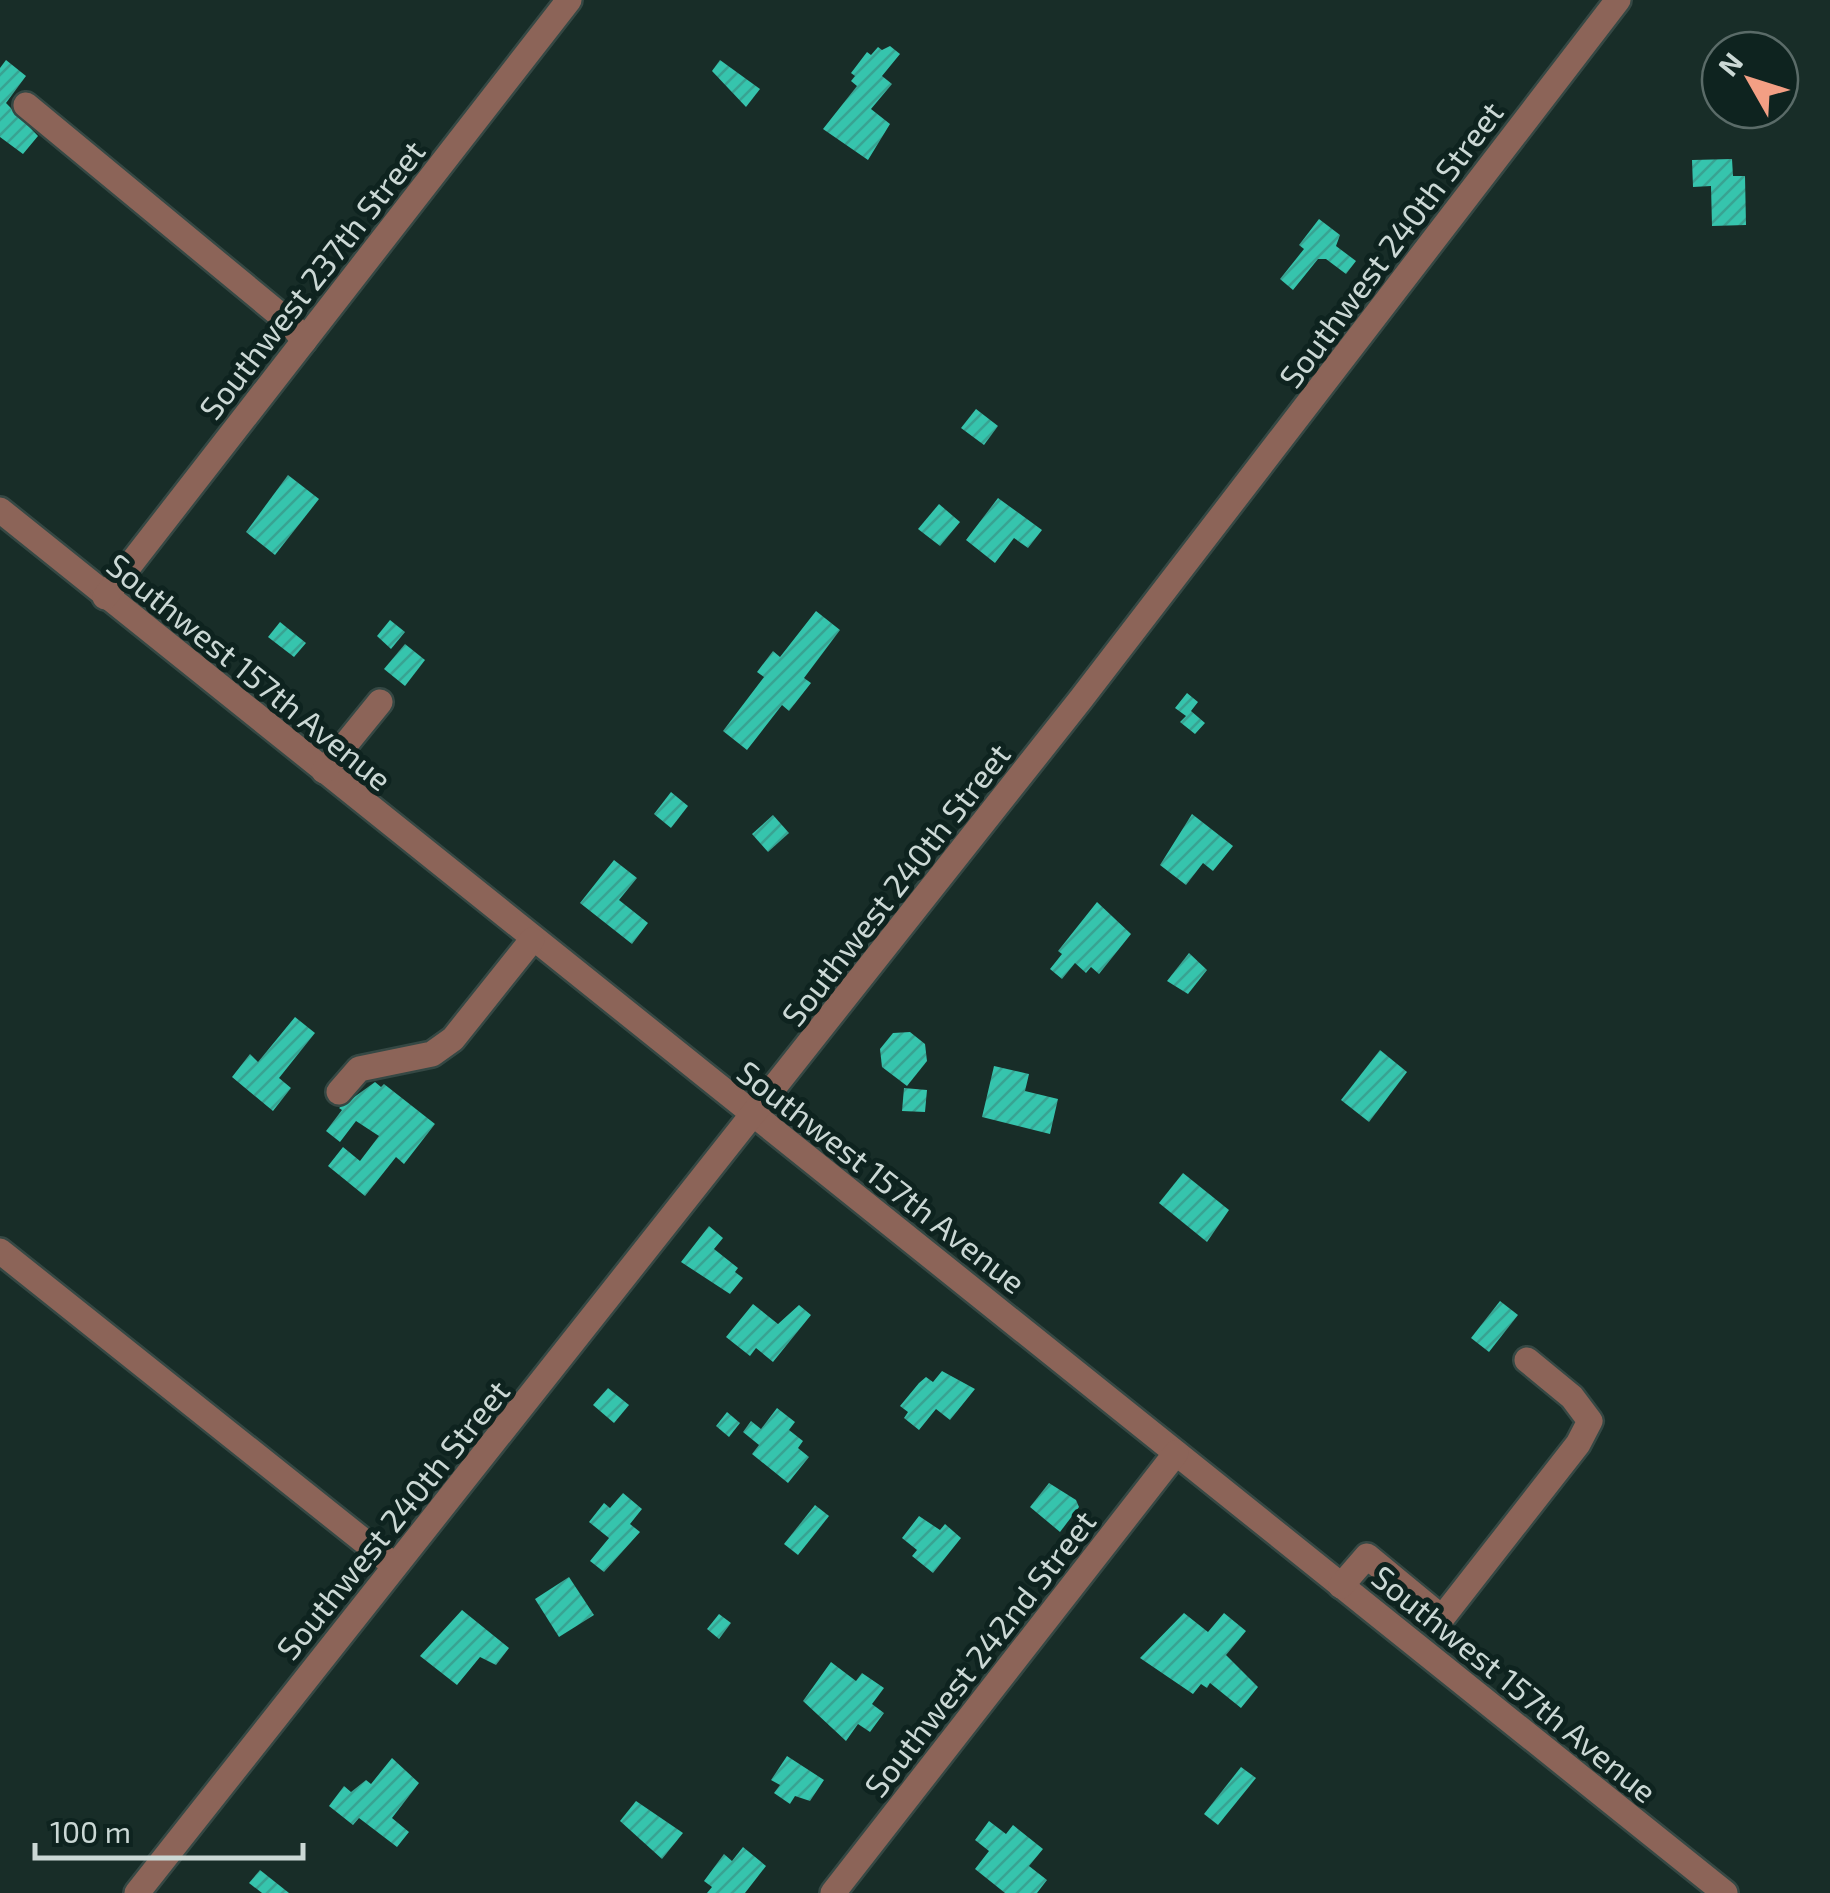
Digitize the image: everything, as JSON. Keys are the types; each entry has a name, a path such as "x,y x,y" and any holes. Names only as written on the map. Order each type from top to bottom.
{"street":[{"name":"Southwest 237th Street","path":"105,597 569,0"},
{"name":"Southwest 240th Street","path":"137,1893 754,1116 1618,0"},
{"path":"26,106 291,324 304,341"},
{"name":"Southwest 157th Avenue","path":"0,510 1724,1893"},
{"path":"324,771 380,702"},
{"path":"340,1092 359,1070 432,1054 453,1039 532,940"},
{"path":"0,1251 395,1566"},
{"path":"1341,1586 1367,1556 1442,1618 1578,1444 1590,1422 1572,1397 1527,1360"},
{"name":"Southwest 242nd Street","path":"833,1893 1176,1453"}],"building":[{"path":"890,46 900,54 882,76 892,84 871,109 890,124 868,160 823,129 857,86 851,81 855,76 851,73 867,52 871,55 878,47 882,50"},
{"path":"6,60 26,76 6,103 38,136 23,154 0,137 0,68"},
{"path":"720,60 760,89 746,107 712,71"},
{"path":"1732,159 1733,176 1745,176 1746,225 1712,226 1711,186 1693,187 1692,160"},
{"path":"1319,219 1340,235 1336,246 1356,261 1346,274 1326,259 1318,259 1293,290 1280,279 1304,249 1299,245"},
{"path":"976,409 998,426 984,445 961,428"},
{"path":"288,475 319,499 275,555 246,532"},
{"path":"998,498 1042,530 1028,548 1014,538 995,563 966,540"},
{"path":"939,504 960,522 940,546 918,529"},
{"path":"816,611 840,630 804,678 811,683 789,711 782,705 747,750 723,731 764,677 757,672 773,651 780,657"},
{"path":"390,620 405,632 391,649 377,636"},
{"path":"280,622 306,643 294,657 268,637"},
{"path":"405,644 425,660 405,686 384,669"},
{"path":"1187,693 1198,702 1191,711 1205,723 1195,734 1180,722 1186,716 1175,708"},
{"path":"671,792 688,806 671,828 654,814"},
{"path":"1192,814 1233,846 1213,871 1203,863 1186,885 1160,865"},
{"path":"773,815 789,833 768,852 752,834"},
{"path":"614,860 637,878 619,900 648,923 632,944 580,903"},
{"path":"1097,902 1131,934 1099,974 1091,967 1086,973 1075,963 1062,979 1050,969 1062,954 1058,951"},
{"path":"1189,953 1207,970 1188,994 1167,981"},
{"path":"295,1017 315,1033 279,1078 291,1088 273,1111 232,1077 250,1054 258,1062"},
{"path":"910,1032 925,1044 927,1061 907,1086 882,1067 880,1049 893,1033"},
{"path":"1380,1050 1407,1072 1369,1122 1341,1100"},
{"path":"994,1066 1029,1074 1025,1091 1058,1099 1050,1134 982,1117"},
{"path":"375,1082 381,1087 384,1084 435,1124 404,1164 396,1157 365,1196 328,1166 343,1147 360,1161 379,1136 356,1121 340,1142 326,1131 342,1110 339,1108"},
{"path":"904,1088 927,1090 925,1112 902,1111"},
{"path":"1183,1173 1229,1210 1207,1242 1159,1203"},
{"path":"709,1226 723,1238 714,1249 738,1268 735,1272 743,1278 730,1294 681,1262"},
{"path":"1500,1301 1518,1315 1489,1352 1471,1338"},
{"path":"753,1304 778,1324 799,1305 811,1315 773,1362 756,1348 750,1356 726,1337"},
{"path":"942,1371 975,1389 950,1420 936,1409 919,1430 904,1418 908,1412 900,1406 926,1377 933,1382"},
{"path":"608,1388 629,1405 614,1423 593,1405"},
{"path":"777,1408 795,1422 789,1430 803,1441 798,1448 809,1457 788,1483 752,1454 759,1445 743,1432 751,1421 761,1429"},
{"path":"727,1412 740,1423 729,1437 716,1426"},
{"path":"1049,1483 1076,1500 1079,1507 1060,1532 1030,1507"},
{"path":"623,1493 642,1509 630,1524 640,1532 604,1572 590,1561 609,1538 589,1522 604,1503 610,1508"},
{"path":"815,1505 829,1516 798,1555 784,1544"},
{"path":"919,1516 940,1530 945,1524 961,1538 933,1573 912,1556 917,1550 902,1538"},
{"path":"569,1577 594,1615 559,1637 535,1599"},
{"path":"462,1610 509,1648 496,1665 480,1657 457,1685 420,1656"},
{"path":"1184,1613 1208,1632 1224,1613 1246,1631 1226,1655 1258,1687 1241,1708 1210,1683 1207,1688 1201,1684 1193,1694 1140,1658"},
{"path":"719,1614 731,1623 719,1639 707,1629"},
{"path":"831,1662 856,1681 862,1673 884,1688 872,1704 884,1713 870,1732 858,1724 846,1741 803,1701"},
{"path":"787,1756 824,1780 810,1801 795,1796 790,1804 774,1793 780,1785 771,1780"},
{"path":"392,1758 419,1783 392,1818 409,1832 397,1847 359,1818 353,1825 329,1806 344,1786 351,1792 366,1780 371,1784"},
{"path":"1241,1767 1256,1778 1218,1825 1204,1814"},
{"path":"636,1801 683,1833 662,1859 620,1821"},
{"path":"989,1821 1006,1834 1013,1825 1043,1849 1029,1866 1047,1880 1037,1893 1005,1893 975,1869 989,1851 975,1840"},
{"path":"743,1847 766,1866 745,1893 707,1893 712,1887 704,1881 724,1854 732,1861"},
{"path":"260,1870 289,1893 262,1893 249,1883"}]}
